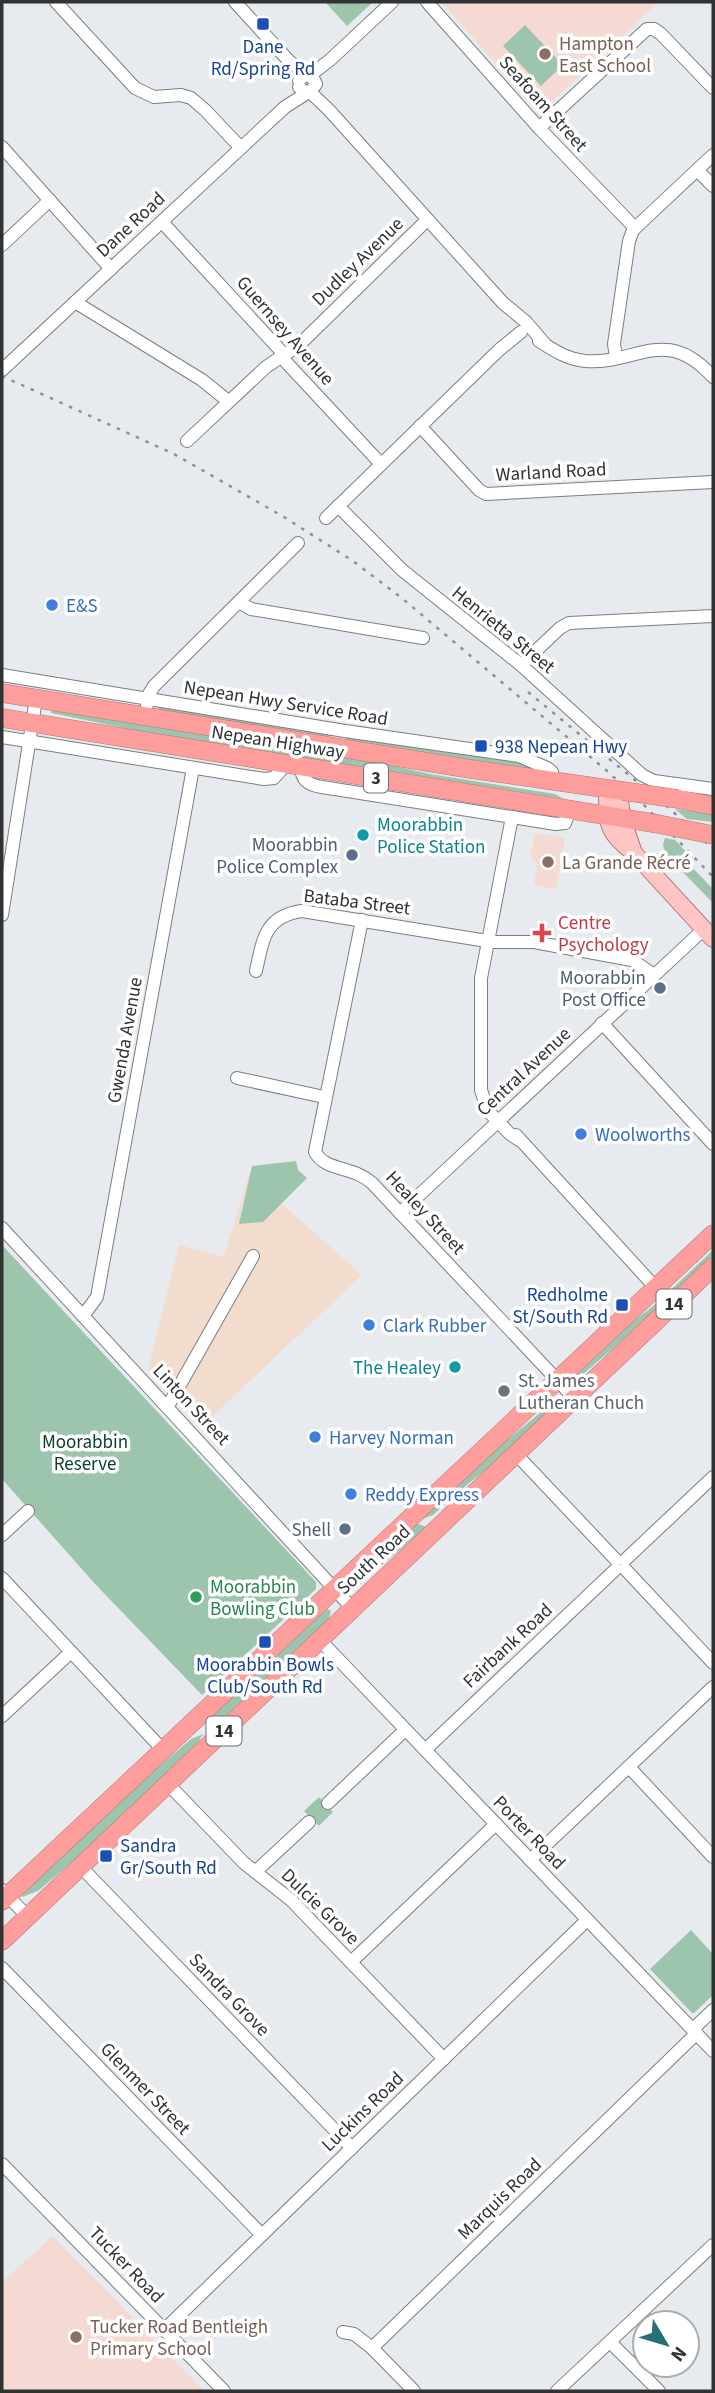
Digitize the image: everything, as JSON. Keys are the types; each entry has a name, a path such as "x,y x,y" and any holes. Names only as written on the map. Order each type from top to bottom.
{"highway":[{"name":"Nepean Highway","path":"2,693 36,699 147,708 330,746 713,806"},
{"name":"Nepean Highway","path":"2,718 713,835"},
{"path":"570,810 573,784"},
{"name":"South Road","path":"4,1896 713,1234"},
{"name":"South Road","path":"2,1941 713,1267"},
{"path":"413,1516 438,1527"},
{"path":"198,1717 218,1737"}],"main road":[{"path":"616,790 615,817 610,831 709,934"}],"street":[{"path":"56,2 135,88 154,97 181,95 191,99 205,110 240,148"},
{"path":"235,2 503,303 521,327 562,355 582,360 616,357 645,350 670,351 693,359 713,377"},
{"name":"Dane Road","path":"2,370 285,107 392,2"},
{"name":"Seafoam Street","path":"427,2 539,128 635,228"},
{"path":"539,128 640,34 652,29 713,88"},
{"path":"2,147 111,269"},
{"path":"616,357 614,344 629,242 635,228 713,155"},
{"path":"697,170 713,186"},
{"path":"2,245 50,200"},
{"name":"Dudley Avenue","path":"187,440 266,367 299,345 427,220"},
{"name":"Guernsey Avenue","path":"162,222 381,464"},
{"path":"75,302 189,372 228,401"},
{"path":"326,519 521,327"},
{"name":"Warland Road","path":"420,426 479,490 486,494 713,482"},
{"name":"Henrietta Street","path":"338,506 401,570 522,665 648,779 713,789"},
{"path":"147,708 154,686 298,543"},
{"path":"239,602 251,609 423,638"},
{"path":"522,665 560,628 569,623 713,616"},
{"name":"Nepean Hwy Service Road","path":"2,675 147,708 345,731 519,756 547,768 552,772 554,781"},
{"path":"2,915 36,699"},
{"name":"Nepean Highway","path":"330,746 345,731"},
{"path":"2,737 269,779 294,764 305,780 314,786 560,824 568,820 570,810"},
{"name":"Gwenda Avenue","path":"83,1315 97,1297 193,768"},
{"path":"512,817 481,988 481,1090 485,1102 500,1119 655,1287"},
{"name":"Bataba Street","path":"256,971 265,934 273,923 285,915 310,911 489,941 534,942 632,960 654,975"},
{"name":"Healey Street","path":"362,920 314,1147 317,1157 324,1164 362,1174 574,1398"},
{"name":"Central Avenue","path":"400,1213 654,975 709,934"},
{"path":"602,1023 713,1144"},
{"path":"237,1078 324,1097"},
{"name":"Linton Street","path":"2,1228 352,1608"},
{"path":"168,1406 253,1256"},
{"path":"516,1454 713,1663"},
{"name":"Fairbank Road","path":"425,1750 713,1477"},
{"path":"2,1535 28,1511"},
{"path":"2,1578 163,1750"},
{"name":"Porter Road","path":"320,1639 713,2051"},
{"path":"2,1716 71,1652"},
{"path":"530,1860 713,1688"},
{"path":"328,1803 405,1730"},
{"path":"629,1768 713,1857"},
{"name":"Dulcie Grove","path":"168,1784 240,1859 287,1895 444,2059"},
{"path":"255,1872 309,1822"},
{"path":"351,1962 496,1824"},
{"name":"Sandra Grove","path":"81,1867 352,2148"},
{"path":"4,1896 28,1917"},
{"name":"Luckins Road","path":"164,2330 587,1920"},
{"name":"Glenmer Street","path":"2,1968 262,2235"},
{"name":"Marquis Road","path":"372,2348 695,2031 713,2010"},
{"name":"Tucker Road","path":"3,2166 224,2391"},
{"path":"557,2391 713,2245"},
{"path":"343,2332 354,2334 372,2348 414,2391"},
{"path":"610,2342 659,2391"}],"shaded area":[{"name":"Hampton East School","path":"442,2 659,2 546,107 533,106"},
{"name":"La Grande Récré","path":"535,833 565,838 556,889 534,885 537,864 530,856"},
{"path":"249,1175 362,1275 201,1427 148,1370 179,1245 224,1257"},
{"name":"Tucker Road Bentleigh Primary School","path":"53,2236 204,2391 2,2391 2,2282"}],"green space":[{"path":"325,2 373,2 347,26"},
{"path":"525,25 563,65 541,86 503,46"},
{"path":"158,707 334,733 334,736 323,737 160,710"},
{"path":"52,709 348,756 430,774 555,794 564,799 158,735 51,713"},
{"path":"346,737 501,756 548,772 346,740"},
{"path":"675,809 713,814 713,822 687,819"},
{"path":"665,838 675,840 689,855 685,860 713,889 712,902 666,855 663,845"},
{"path":"296,1161 298,1170 307,1178 263,1222 239,1224 252,1166"},
{"name":"Moorabbin Reserve","path":"2,1245 316,1582 316,1589 202,1695 96,1585 2,1479"},
{"path":"713,1250 713,1256 669,1299 580,1377 572,1379 606,1343 658,1302"},
{"path":"547,1407 550,1412 501,1458 433,1515 422,1519 472,1469"},
{"path":"415,1523 427,1527 350,1589 352,1583"},
{"path":"325,1608 331,1611 328,1621 221,1723 216,1723 211,1716"},
{"path":"203,1734 196,1746 93,1844 38,1891 22,1897 25,1890 133,1789 191,1739"},
{"path":"319,1797 333,1812 319,1826 304,1811"},
{"path":"691,1930 713,1954 713,1995 694,2013 650,1969"}],"railway":[{"path":"2,376 174,454 284,517 353,561 403,599 606,770 646,807 713,877"},
{"path":"528,692 669,808 713,849"}],"place":[{"name":"Dane Rd/Spring Rd","path":"263,24"},
{"name":"Hampton East School","path":"545,54"},
{"name":"E&S","path":"52,605"},
{"name":"938 Nepean Hwy","path":"481,746"},
{"name":"Moorabbin Police Station","path":"363,835"},
{"name":"Moorabbin Police Complex","path":"352,855"},
{"name":"La Grande Récré","path":"548,862"},
{"name":"Centre Psychology","path":"542,933"},
{"name":"Moorabbin Post Office","path":"660,988"},
{"name":"Woolworths","path":"581,1134"},
{"name":"Redholme St/South Rd","path":"622,1305"},
{"name":"Clark Rubber","path":"369,1325"},
{"name":"The Healey","path":"455,1367"},
{"name":"St. James Lutheran Chuch","path":"504,1391"},
{"name":"Harvey Norman","path":"315,1437"},
{"name":"Reddy Express","path":"351,1494"},
{"name":"Shell","path":"345,1529"},
{"name":"Moorabbin Bowling Club","path":"196,1597"},
{"name":"Moorabbin Bowls Club/South Rd","path":"265,1642"},
{"name":"Sandra Gr/South Rd","path":"106,1856"},
{"name":"Tucker Road Bentleigh Primary School","path":"76,2337"}]}
